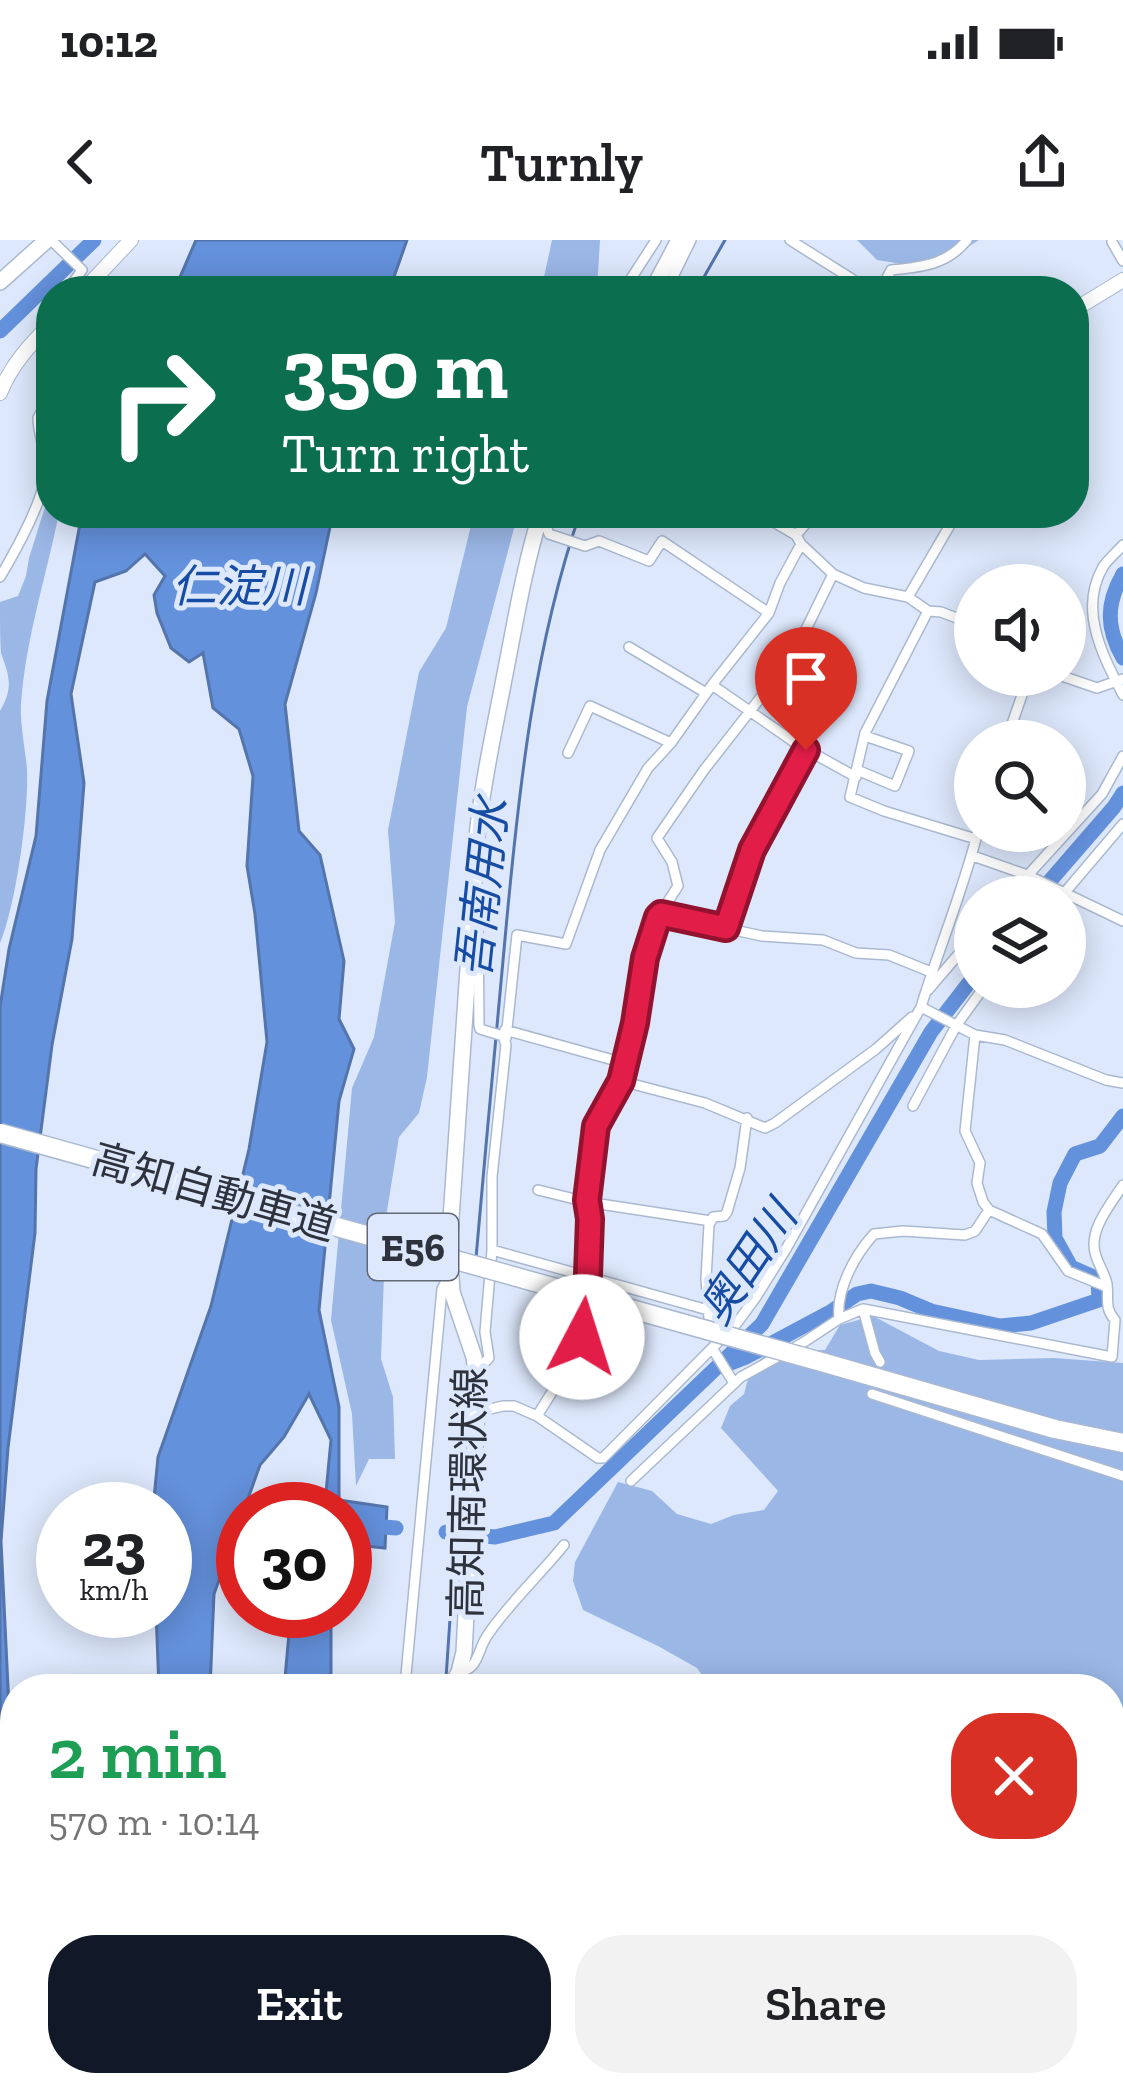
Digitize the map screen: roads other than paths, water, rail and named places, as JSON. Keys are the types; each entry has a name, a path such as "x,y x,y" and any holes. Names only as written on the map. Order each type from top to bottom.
{"highway":[{"name":"高知自動車道","path":"0,1133 1054,1429 1123,1443"}],"main road":[{"path":"0,282 49,240"},
{"path":"660,276 679,240"},
{"name":"高知南環状線","path":"460,1672 477,1370 449,1274 477,837 480,800 536,528"}],"street":[{"path":"49,240 74,261 82,272 79,276"},
{"path":"97,276 131,240"},
{"path":"632,276 656,240"},
{"path":"673,276 691,240"},
{"path":"790,240 847,276"},
{"path":"888,276 891,270 939,263 967,240"},
{"path":"1112,242 1123,261"},
{"path":"1089,301 1123,280"},
{"path":"0,393 16,362 36,340"},
{"path":"0,577 36,501"},
{"path":"548,528 549,534 585,546 599,541 649,560 662,541 769,613"},
{"path":"785,528 833,574 863,588 908,597 928,611 954,618"},
{"path":"477,1370 489,1358 485,1332 493,1250 492,1178 518,934 566,944 600,850 648,768 769,613 806,528"},
{"path":"908,597 948,528"},
{"path":"1123,545 1103,568 1093,597 1092,619 1123,695"},
{"path":"538,1417 582,1337 588,1275 587,1202 596,1126 621,1081 645,958 666,902 678,886 672,862 657,838 793,656 833,574"},
{"path":"928,611 865,736 850,797 954,829"},
{"path":"629,647 751,713 806,750 856,774 895,785 909,752 865,736"},
{"path":"1086,684 1097,688 1120,680"},
{"path":"568,753 590,706 671,743"},
{"path":"726,928 752,850 806,750"},
{"path":"973,856 1027,875 1102,794 1123,756"},
{"path":"1076,876 1123,824"},
{"path":"477,837 480,1029 624,1063"},
{"path":"477,1412 514,1406 603,1458 737,1323 770,1276 925,1009 931,971 974,852"},
{"path":"1086,904 1123,921"},
{"path":"661,914 762,936 823,940 856,953 889,955 931,971"},
{"path":"926,993 954,960"},
{"path":"913,1106 952,1024 966,1008"},
{"path":"621,1081 705,1103 764,1128 925,1009"},
{"path":"925,1009 975,1035 1005,1040 1123,1083"},
{"path":"975,1035 964,1130 980,1163 977,1183 983,1202 988,1210 1042,1234 1068,1271 1107,1287"},
{"path":"734,1383 712,1349 706,1279 712,1217 727,1212 747,1118"},
{"path":"631,1481 734,1383 839,1318 863,1309 1117,1358 1115,1320 1107,1311 1107,1287 1093,1240 1123,1185"},
{"path":"538,1190 711,1221"},
{"path":"839,1318 837,1300 874,1234 965,1235 975,1231 988,1210"},
{"path":"493,1250 708,1310"},
{"path":"406,1674 442,1289 449,1274"},
{"path":"863,1309 880,1362"},
{"path":"771,1360 777,1345"},
{"path":"872,1394 1123,1476"},
{"path":"460,1672 474,1667 489,1633 564,1546"}],"water":[{"path":"196,240 407,240 394,276 180,276"},
{"name":"仁淀川","path":"79,528 330,528 285,704 299,831 320,855 344,961 339,1019 354,1049 339,1101 319,1310 339,1407 339,1482 327,1482 331,1440 309,1394 284,1437 260,1465 254,1482 216,1482 211,1674 158,1674 157,1638 192,1638 192,1482 156,1482 158,1457 211,1306 249,1149 267,1042 247,866 253,776 239,729 213,708 203,653 189,662 171,648 154,595 165,576 145,554 126,571 95,582 71,694 84,783 72,939 36,1169 35,1233 8,1448 1,1541 7,1674 0,1674 0,1007 36,836 47,701"},
{"name":"仁淀川","path":"372,1505 387,1507 385,1548 372,1547"},
{"path":"289,1638 331,1638 331,1674 285,1674"}],"waterway":[{"path":"57,276 94,240"},
{"name":"吾南用水","path":"705,276 725,240"},
{"path":"0,331 36,296"},
{"name":"吾南用水","path":"476,1258 523,770 551,615 575,528"},
{"name":"奥田川","path":"1123,574 1110,616 1123,658"},
{"name":"奥田川","path":"1054,876 1123,793"},
{"name":"奥田川","path":"446,1532 495,1537 554,1523 762,1324 931,1032 954,1002"},
{"path":"723,1366 857,1294 871,1291 1000,1326 1031,1323 1099,1300 1098,1279 1071,1267 1055,1238 1054,1212 1060,1183 1075,1154 1100,1146 1123,1116"},
{"name":"吾南用水","path":"446,1674 465,1397"},
{"name":"奥田川","path":"372,1526 396,1528"}]}
